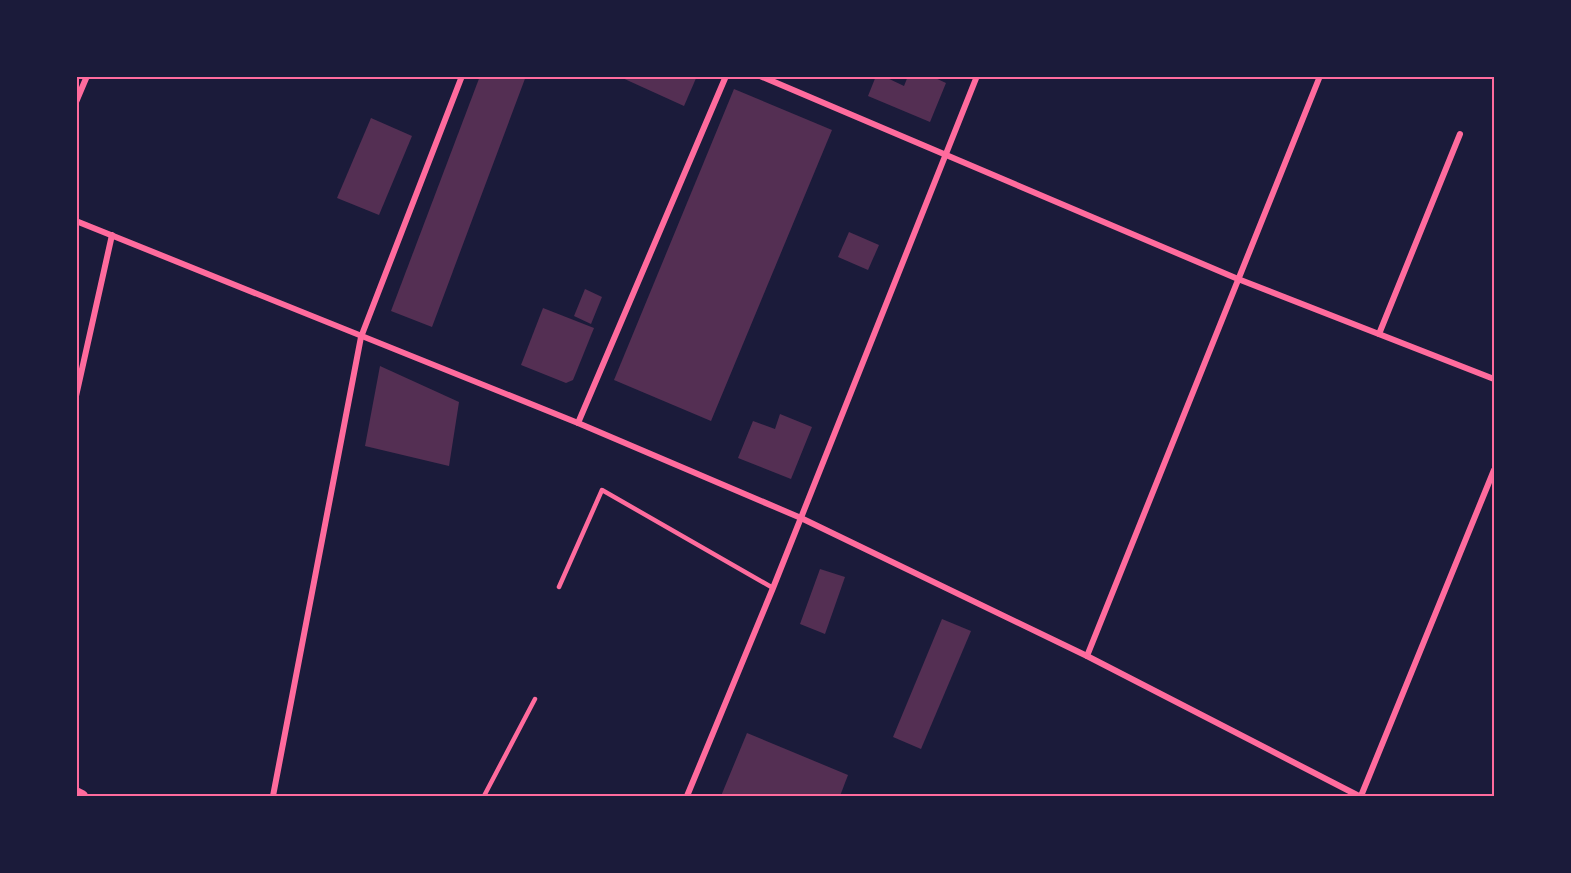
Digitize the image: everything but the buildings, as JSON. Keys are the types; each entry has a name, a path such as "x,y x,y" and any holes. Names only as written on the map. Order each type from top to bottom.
{"main road":[{"path":"76,793 82,796"}],"street":[{"path":"76,102 87,76"},
{"path":"273,796 361,337 462,76"},
{"path":"578,423 726,76"},
{"path":"760,76 1238,279 1494,379"},
{"path":"687,796 773,588 976,76"},
{"path":"1087,656 1320,76"},
{"path":"1379,334 1460,134"},
{"path":"76,221 578,423 801,518 1087,656 1360,796 1494,470"},
{"path":"76,396 112,236"}],"lane":[{"path":"559,587 602,490 773,588"},
{"path":"484,796 535,699"}]}
